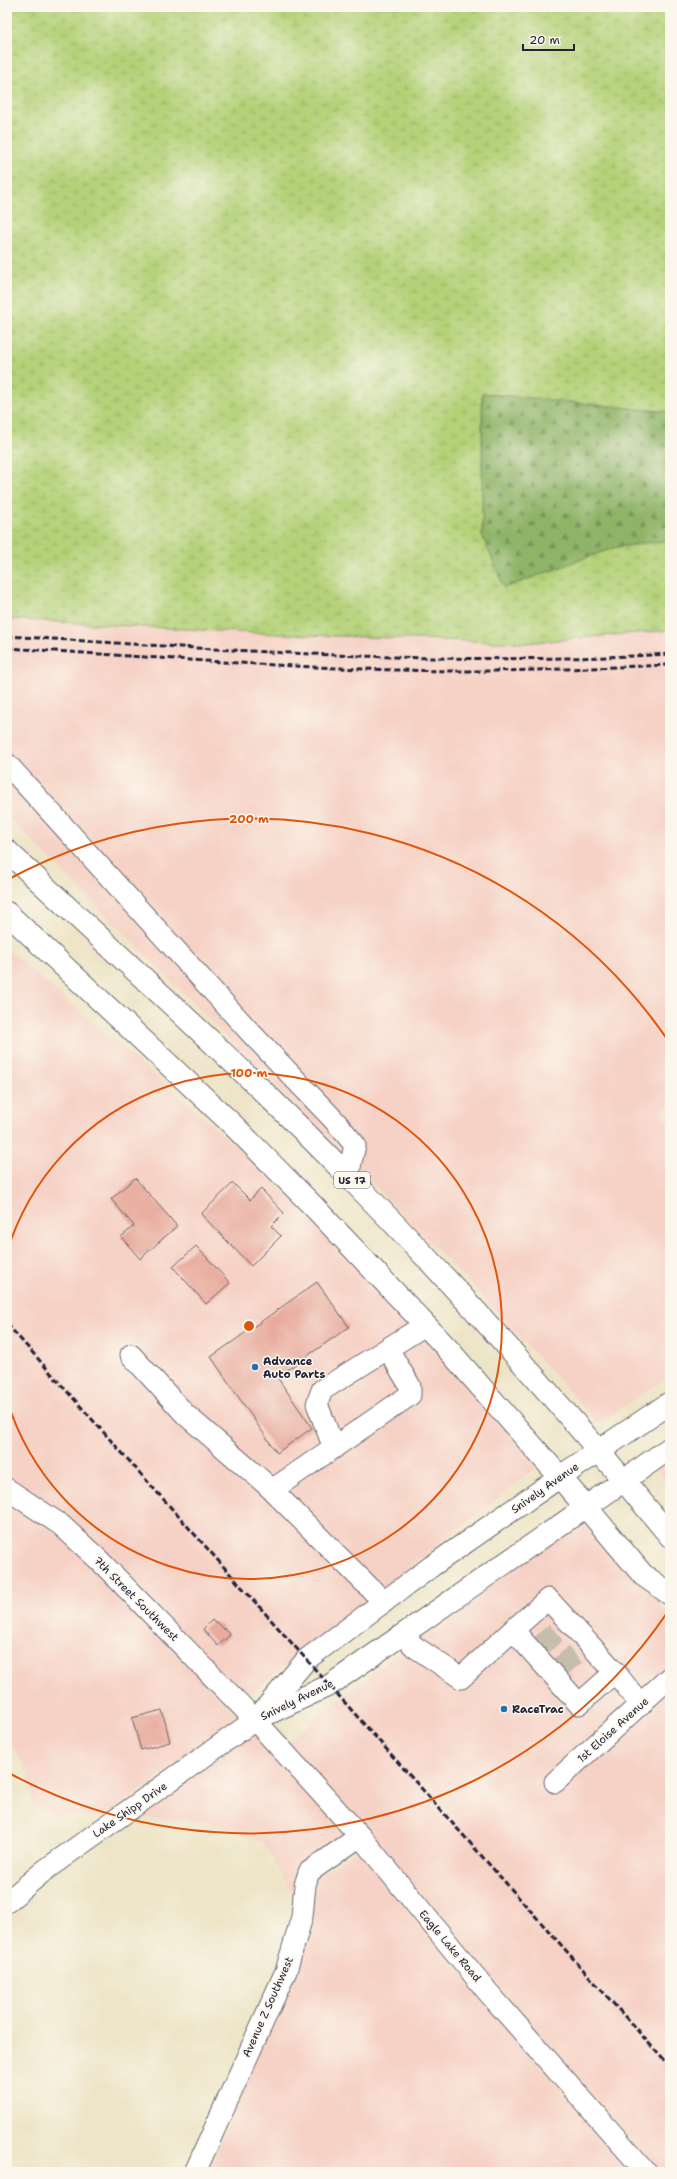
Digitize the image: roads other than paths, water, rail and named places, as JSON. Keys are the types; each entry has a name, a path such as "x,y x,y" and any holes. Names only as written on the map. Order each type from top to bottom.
{"main road":[{"name":"US 17","path":"7,852 253,1082 348,1176 484,1322 599,1451 670,1536"},
{"path":"7,913 232,1124 425,1325 560,1477 643,1574 670,1594"},
{"name":"Snively Avenue","path":"560,1477 670,1403"},
{"name":"Snively Avenue","path":"586,1507 670,1448"}],"street":[{"path":"7,764 249,1031 355,1145 348,1176"},
{"path":"334,1448 317,1404 322,1390 425,1325"},
{"path":"272,1490 410,1395 410,1386 388,1349"},
{"path":"132,1355 186,1415 272,1490 384,1602"},
{"name":"Snively Avenue","path":"255,1720 307,1659 384,1602 560,1477"},
{"name":"7th Street Southwest","path":"7,1489 61,1525 100,1561 255,1720"},
{"name":"Snively Avenue","path":"255,1720 330,1685 586,1507"},
{"path":"403,1635 415,1647 461,1678 512,1630 548,1599 566,1624 586,1646 616,1672 641,1705"},
{"path":"512,1630 536,1649 556,1672 579,1704 616,1672"},
{"name":"1st Eloise Avenue","path":"555,1782 670,1677"},
{"name":"Eagle Lake Road","path":"255,1720 360,1836 487,1991 646,2172"},
{"name":"Lake Shipp Drive","path":"7,1902 45,1870 255,1720"},
{"name":"Avenue Z Southwest","path":"195,2172 286,1971 302,1917 305,1885 309,1872 360,1836"}],"tunnel":[{"path":"540,1646 563,1626"},
{"path":"559,1668 583,1648"}],"railway":[{"path":"7,636 173,647 421,658 587,658 670,654"},
{"path":"7,648 250,664 432,671 493,671 670,665"},
{"path":"7,1324 670,2067"}],"place":[{"name":"Advance Auto Parts","path":"255,1367"},
{"name":"RaceTrac","path":"504,1709"}]}
